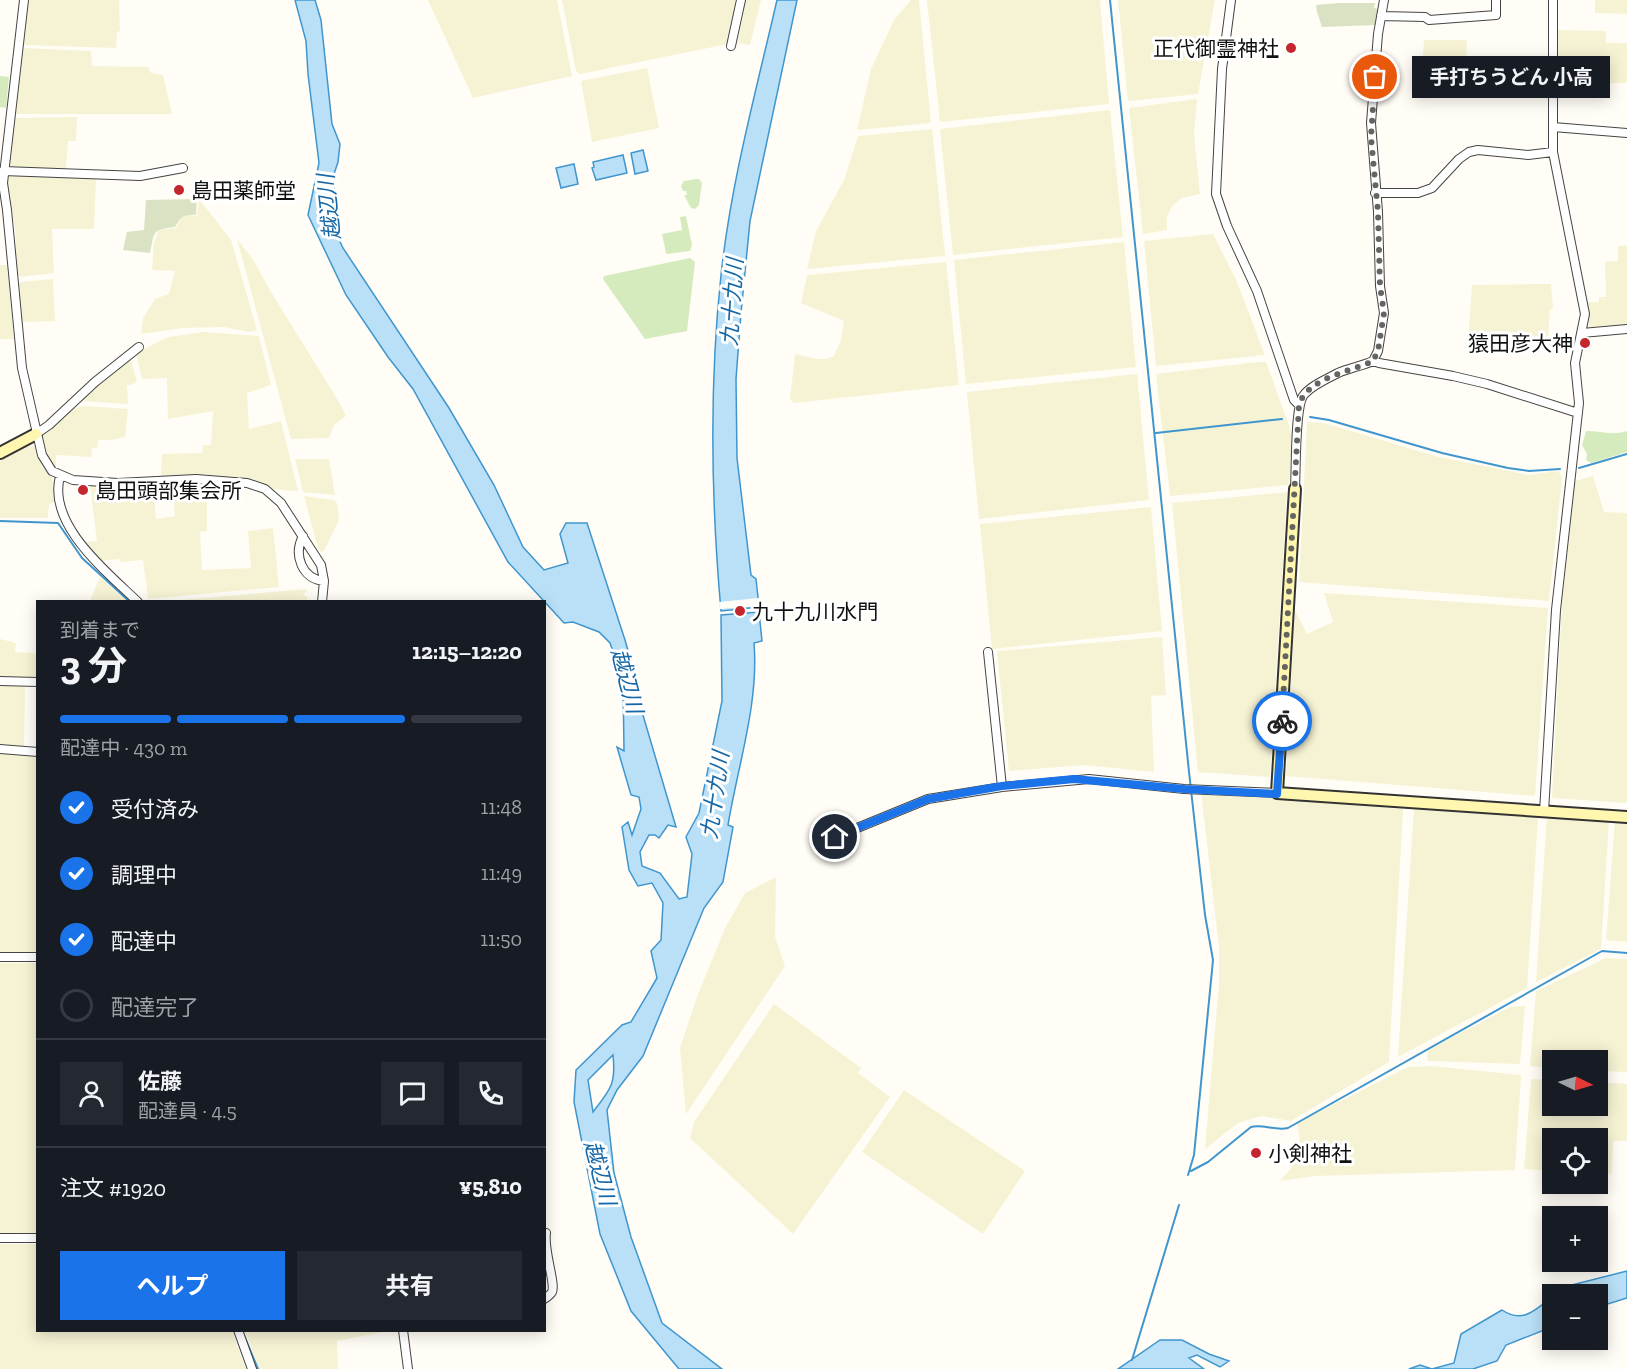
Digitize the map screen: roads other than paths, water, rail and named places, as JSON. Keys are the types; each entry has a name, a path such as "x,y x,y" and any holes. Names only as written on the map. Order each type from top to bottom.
{"street":[{"path":"24,0 1,183 7,210 22,368 36,434 46,464 60,476 73,480 118,483 196,479 246,483 271,492 281,502 321,564 324,581 322,600"},
{"path":"731,46 741,0"},
{"path":"1231,0 1221,69 1216,194 1227,226 1257,291 1293,400 1299,405"},
{"path":"1373,361 1378,351 1384,313 1380,286 1378,212 1371,123 1384,0"},
{"path":"1381,16 1425,17 1429,20 1496,15 1496,0"},
{"path":"1544,812 1556,610 1578,413 1579,394 1575,363 1585,314 1553,152 1553,0"},
{"path":"1553,127 1627,133"},
{"path":"1376,193 1418,193 1432,188 1459,159 1469,152 1478,150 1528,155 1553,152"},
{"path":"3,171 140,177 183,168"},
{"path":"1582,333 1627,329"},
{"path":"0,453 49,425 95,382 139,347"},
{"path":"1277,794 1299,405 1304,395 1314,386 1340,372 1373,361 1487,384 1578,413"},
{"path":"60,476 58,483 62,509 87,555 136,600"},
{"path":"303,536 299,552 304,571 314,579 324,581"},
{"path":"988,652 1002,786"},
{"path":"0,681 36,682"},
{"path":"0,749 36,752"},
{"path":"818,844 928,799 1002,786 1089,779 1184,789 1627,817"},
{"path":"0,957 36,957"},
{"path":"546,1233 547,1259 553,1287 552,1292 546,1297"},
{"path":"0,1238 36,1238"},
{"path":"239,1332 252,1369"},
{"path":"403,1332 408,1369"}],"water":[{"path":"295,0 315,0 321,20 332,124 340,144 334,174 335,231 343,248 449,408 494,485 523,547 544,570 568,563 560,534 566,523 587,523 625,640 642,699 640,705 676,827 668,825 659,838 649,835 640,852 642,866 660,873 679,899 687,897 692,854 686,837 699,813 722,701 721,615 759,612 762,641 754,643 755,666 751,711 728,825 733,827 723,882 704,908 643,1056 617,1090 607,1110 614,1173 631,1237 662,1323 722,1369 679,1369 631,1311 600,1234 574,1102 576,1070 622,1025 631,1022 657,978 651,951 661,940 663,903 652,883 638,886 629,870 622,827 628,822 632,835 641,809 639,797 631,795 617,747 624,751 623,680 610,643 599,632 573,622 564,623 546,603 546,600 543,600 508,562 413,389 346,295 308,215 319,163 306,41","holes":["613,1055 614,1073 611,1086 593,1112 588,1080"]},
{"name":"九十九川","path":"777,0 797,0 750,221 736,379 737,458 751,575 756,579 759,607 721,611 713,485 713,401 717,317 731,206"},
{"path":"643,150 648,171 635,174 631,153"},
{"path":"623,155 627,173 596,180 592,168 594,167 593,162"},
{"path":"574,164 578,184 561,188 556,168"},
{"path":"1627,1271 1627,1298 1608,1304 1608,1284 1576,1284"},
{"path":"1542,1305 1542,1331 1506,1345 1497,1361 1473,1369 1432,1369 1454,1363 1461,1334 1502,1310 1516,1316 1529,1314"},
{"path":"1160,1340 1182,1340 1229,1361 1220,1367 1197,1355 1189,1358 1204,1369 1118,1369"},
{"path":"1420,1365 1432,1369 1409,1369"}],"waterway":[{"path":"1110,0 1189,772 1205,915 1213,960 1194,1155 1188,1175"},
{"path":"1310,417 1329,420 1442,453 1508,468 1529,471 1560,469"},
{"path":"1156,433 1282,419"},
{"path":"1579,468 1627,454"},
{"path":"0,521 58,523 82,558 128,600"},
{"path":"1191,1171 1208,1162 1251,1127 1288,1128 1602,951 1627,953"},
{"path":"1132,1360 1179,1205"},
{"path":"243,1333 258,1369"}],"place":[{"name":"正代御霊神社","path":"1291,48"},
{"name":"手打ちうどん 小高","path":"1375,77"},
{"name":"島田薬師堂","path":"179,190"},
{"name":"猿田彦大神","path":"1585,343"},
{"name":"島田頭部集会所","path":"83,490"},
{"name":"九十九川水門","path":"740,611"},
{"name":"小剣神社","path":"1256,1153"}],"water label":[{"name":"越辺川","path":"329,207"},
{"name":"越辺川","path":"627,681"},
{"name":"越辺川","path":"600,1173"}]}
